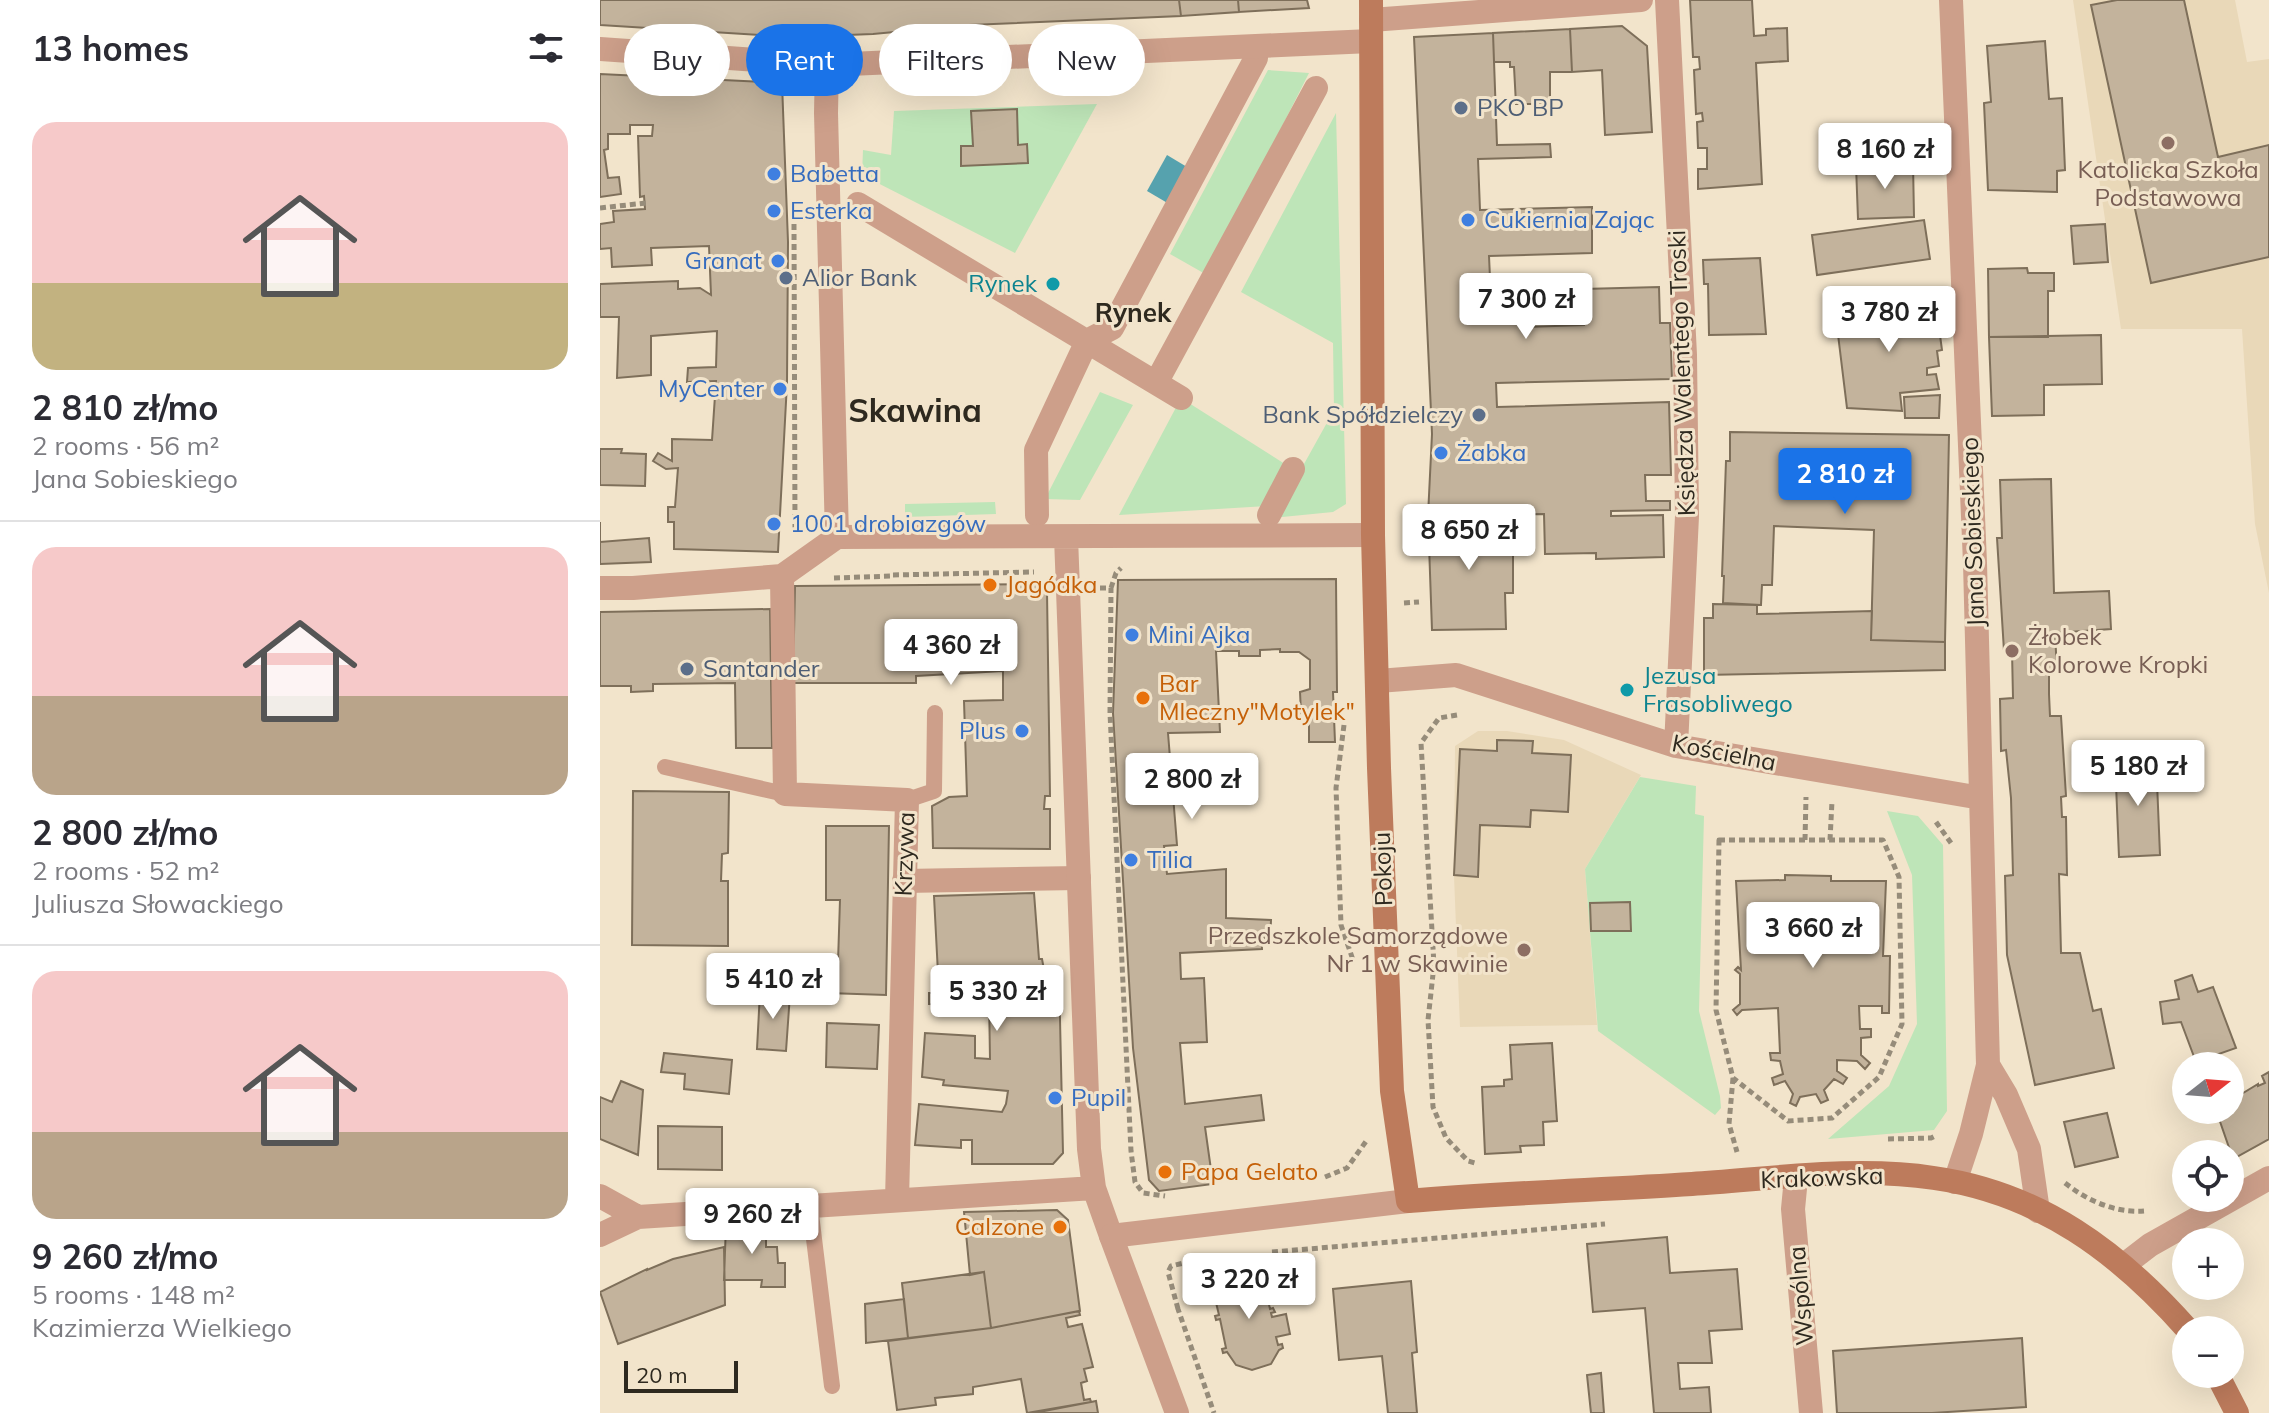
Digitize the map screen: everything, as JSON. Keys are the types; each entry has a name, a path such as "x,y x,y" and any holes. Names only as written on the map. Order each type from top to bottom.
{"main road":[{"path":"1371,20 1373,535"},
{"name":"Pokoju","path":"1373,535 1392,1091 1408,1201"},
{"name":"Krakowska","path":"1408,1201 1891,1174 1955,1182 1988,1190 2038,1211 2094,1242 2149,1287 2175,1316"},
{"path":"2224,1388 2237,1413"}],"street":[{"path":"863,62 1641,0"},
{"name":"Księdza Walentego Troski","path":"1667,0 1685,355 1687,516 1676,746"},
{"name":"Jana Sobieskiego","path":"1955,1182 1988,1065 1958,1"},
{"path":"600,49 746,59"},
{"path":"1037,515 1036,450 1087,341 1112,328 1256,58"},
{"path":"1156,383 1316,88"},
{"path":"826,96 837,537"},
{"path":"858,204 1181,398"},
{"path":"1269,515 1293,469"},
{"path":"600,588 782,576 837,537 1373,535"},
{"path":"1066,537 1089,1149 1094,1188 1177,1413"},
{"path":"782,576 785,794"},
{"name":"Kościelna","path":"1378,681 1456,675 1676,746 1981,798"},
{"name":"Krzywa","path":"785,794 907,800 897,1200"},
{"path":"904,881 1079,878"},
{"name":"Jana Sobieskiego","path":"1988,1065 2006,1095 2029,1149 2038,1211"},
{"name":"Wspólna","path":"1796,1178 1793,1209 1811,1413"},
{"path":"2124,1265 2150,1245 2269,1178"},
{"path":"600,1235 638,1217 1094,1188"},
{"path":"600,1196 638,1217"},
{"path":"1111,1236 1408,1201"}],"lane":[{"path":"907,800 934,791 935,713"},
{"path":"665,767 785,794"},
{"path":"810,1206 832,1386"}],"path":[{"path":"600,208 646,203"},
{"path":"1122,568 1116,573 1111,588 1110,713 1131,1151 1135,1182 1143,1193 1165,1196 1189,1193 1199,1259 1171,1266 1168,1272 1178,1309"},
{"path":"1068,589 1111,588"},
{"path":"1346,710 1336,788 1341,925 1357,970"},
{"path":"1457,715 1439,718 1421,743 1434,965 1428,1020 1431,1087 1437,1121 1446,1138 1468,1161 1481,1164"},
{"path":"1805,840 1806,803"},
{"path":"1931,815 1952,844"},
{"path":"1719,840 1805,840 1883,840 1899,877 1902,1024 1879,1077 1832,1118 1788,1121 1733,1078 1726,1051 1716,1010 1719,840"},
{"path":"1322,1178 1347,1168 1367,1140 1367,1125"},
{"path":"1721,1147 1736,1146"}],"shaded area":[{"path":"2073,0 2235,0 2247,62 2269,59 2269,593 2255,524 2242,329 2121,329"},
{"name":"Przedszkole Samorządowe Nr 1 w Skawinie","path":"1478,731 1507,731 1564,740 1641,775 1585,869 1597,1025 1460,1027 1454,876 1455,746"}],"green space":[{"path":"1268,70 1309,73 1207,275 1170,254"},
{"path":"1097,104 1015,253 862,175 863,150 891,155 894,111"},
{"path":"1336,113 1346,504 1333,512 1272,518 1267,506 1119,515 1181,398 1299,473 1334,410 1333,343 1241,292"},
{"path":"1100,392 1133,405 1080,500 1045,499"},
{"path":"995,502 996,514 905,517 905,504"},
{"path":"1640,777 1696,786 1695,814 1704,816 1699,1011 1720,1096 1721,1108 1715,1115 1598,1031 1585,869"},
{"path":"1887,811 1918,816 1943,845 1947,1111 1934,1130 1828,1139 1889,1086 1917,1024 1912,875"}],"water":[{"path":"1167,155 1197,173 1176,208 1147,191"}],"building":[{"path":"600,0 1179,0 1181,16 993,24 879,24 879,33 863,34 863,24 746,24 746,34 730,33 730,24 600,25"},
{"path":"1179,0 1238,0 1239,12 1181,16"},
{"path":"1238,0 1307,0 1309,8 1239,12"},
{"path":"1690,0 1752,0 1754,36 1766,35 1766,29 1787,28 1788,61 1756,63 1762,184 1698,189 1698,169 1707,169 1707,148 1698,148 1697,122 1703,121 1702,113 1696,114 1694,70 1700,69 1699,57 1693,57"},
{"name":"Katolicka Szkoła Podstawowa","path":"2117,0 2184,0 2218,157 2269,145 2269,257 2151,283 2091,5"},
{"path":"1622,26 1647,46 1652,132 1605,135 1602,70 1572,72 1570,29"},
{"path":"1570,29 1572,72 1550,72 1550,104 1516,104 1514,67 1510,67 1510,62 1494,62 1493,33"},
{"path":"1493,33 1497,145 1550,144 1551,157 1478,159 1480,210 1592,207 1592,253 1489,256 1491,300 1525,299 1526,327 1584,325 1583,289 1659,287 1660,323 1670,323 1672,379 1496,383 1497,407 1669,402 1671,475 1645,475 1646,501 1670,501 1670,510 1611,511 1611,516 1663,515 1664,557 1596,559 1596,553 1545,554 1544,514 1428,516 1432,434 1414,37"},
{"path":"2045,41 2049,99 2062,98 2065,170 2057,171 2057,192 1988,190 1984,103 1991,102 1987,46"},
{"path":"600,74 624,75 624,96 730,96 730,80 746,81 746,96 782,96 788,242 787,383 778,552 674,549 674,522 668,522 668,507 675,507 678,468 666,469 653,461 658,453 672,461 672,439 712,440 716,381 687,382 688,368 716,367 717,331 651,336 651,375 617,378 619,317 600,317 600,284 678,281 678,289 700,288 711,295 709,246 651,248 652,265 612,267 611,248 600,249 600,224 614,222 613,211 645,209 644,196 640,197 638,136 652,136 653,125 630,125 630,134 608,134 608,149 604,150 608,178 619,177 621,194 600,197"},
{"path":"1017,109 1018,145 1027,144 1028,163 961,166 961,146 973,146 971,111"},
{"path":"1913,163 1914,217 1858,219 1856,165"},
{"path":"1924,220 1930,259 1817,275 1812,235"},
{"path":"2105,224 2108,262 2074,264 2071,226"},
{"path":"1760,258 1766,334 1709,335 1708,284 1704,284 1703,260"},
{"path":"2027,268 2028,273 2054,273 2054,291 2048,291 2048,337 1989,337 1988,269"},
{"path":"1935,299 1942,350 1937,351 1939,366 1927,368 1927,375 1936,374 1939,389 1900,393 1902,411 1847,408 1836,318 1887,311 1887,305"},
{"path":"2101,335 2102,384 2044,385 2044,415 1992,416 1989,337"},
{"path":"1940,395 1939,418 1905,418 1904,397"},
{"path":"1730,432 1949,435 1945,642 1871,640 1874,530 1774,526 1772,585 1762,585 1761,605 1723,603 1726,461 1730,461"},
{"path":"600,449 646,454 645,486 600,485"},
{"path":"2051,479 2054,593 2109,591 2111,629 2055,633 2057,671 2049,671 2049,694 2050,716 2061,716 2066,796 2061,797 2062,817 2066,817 2067,875 2059,874 2061,953 2080,953 2093,1011 2101,1009 2114,1068 2035,1085 2007,955 2005,876 2013,875 2011,798 2006,750 2001,751 2000,699 2013,698 2012,651 2004,651 1997,538 2002,538 2000,480"},
{"path":"1504,515 1504,554 1513,554 1513,593 1505,593 1506,629 1432,630 1428,516"},
{"path":"649,538 651,562 600,564 600,542"},
{"path":"1336,579 1335,742 1309,742 1309,712 1301,713 1300,692 1310,689 1310,660 1299,652 1280,652 1280,649 1260,650 1260,656 1239,656 1239,651 1216,651 1220,732 1168,733 1177,845 1164,846 1167,874 1226,869 1226,918 1271,920 1270,944 1261,933 1262,949 1180,953 1181,979 1204,978 1207,1042 1180,1043 1185,1104 1261,1095 1264,1120 1205,1127 1213,1184 1159,1191 1149,1180 1133,1048 1113,713 1118,580"},
{"path":"1040,584 1047,592 1050,796 1045,796 1044,809 1050,809 1050,849 933,848 932,806 949,797 967,796 964,701 1003,700 1003,671 916,676 916,683 793,683 795,586"},
{"path":"1713,604 1757,605 1757,614 1872,611 1871,640 1945,642 1945,670 1704,675 1704,618 1713,618"},
{"path":"770,609 772,748 736,748 735,683 653,684 653,691 631,692 631,686 600,686 600,612"},
{"name":"Przedszkole Samorządowe Nr 1 w Skawinie","path":"1497,740 1533,741 1532,753 1571,755 1568,812 1531,810 1530,827 1480,825 1478,877 1454,875 1460,749 1497,751"},
{"path":"2156,758 2160,855 2119,857 2115,760"},
{"path":"1222,769 1223,799 1194,800 1193,771"},
{"path":"633,791 729,792 728,853 722,854 721,881 728,881 728,946 632,945"},
{"path":"826,826 889,826 886,995 828,993 829,962 838,962 840,900 826,900"},
{"path":"1785,875 1831,876 1831,881 1886,881 1883,956 1890,956 1889,1013 1882,1013 1882,1006 1859,1006 1860,1029 1871,1029 1871,1037 1861,1038 1861,1055 1870,1063 1865,1069 1857,1061 1837,1060 1837,1071 1847,1078 1843,1084 1834,1079 1824,1090 1828,1100 1821,1103 1816,1094 1800,1097 1796,1106 1790,1103 1793,1094 1785,1081 1774,1085 1772,1078 1783,1074 1780,1061 1771,1060 1770,1053 1780,1053 1778,1008 1742,1010 1737,1015 1733,1010 1740,1004 1740,974 1735,970 1738,967 1741,970 1736,881 1785,880"},
{"path":"1034,893 1039,959 1042,959 1045,975 1059,975 1063,1153 1053,1164 972,1164 972,1140 961,1140 961,1148 915,1145 919,1104 1002,1112 1008,1091 943,1085 944,1080 922,1077 925,1033 975,1036 975,1058 990,1059 989,997 981,998 976,1005 929,1004 929,993 939,993 934,896"},
{"path":"1630,902 1631,931 1591,931 1590,903"},
{"path":"2192,975 2198,992 2213,987 2236,1048 2225,1052 2192,1052 2181,1022 2163,1024 2160,1002 2179,999 2175,981"},
{"path":"760,992 790,994 786,1051 757,1049"},
{"path":"827,1023 879,1025 877,1069 826,1067"},
{"path":"1552,1043 1557,1121 1543,1122 1544,1145 1520,1146 1521,1152 1485,1154 1482,1087 1504,1086 1504,1080 1512,1079 1510,1045"},
{"path":"664,1053 732,1060 729,1094 684,1089 685,1074 661,1072"},
{"path":"2269,1072 2269,1139 2244,1153 2244,1140 2226,1140 2221,1124 2244,1124 2244,1092 2265,1083 2262,1076"},
{"path":"621,1081 643,1090 638,1155 600,1139 600,1097 612,1102"},
{"path":"2107,1113 2118,1157 2075,1167 2064,1122"},
{"path":"658,1126 722,1127 722,1170 658,1169"},
{"path":"1057,1210 1068,1220 1080,1311 991,1328 984,1272 970,1275 964,1212"},
{"path":"726,1224 766,1224 766,1247 777,1247 778,1263 785,1263 785,1287 761,1287 762,1280 724,1280"},
{"path":"1667,1237 1670,1273 1737,1269 1742,1329 1709,1331 1712,1363 1678,1363 1680,1389 1709,1387 1711,1413 1654,1413 1645,1308 1593,1312 1587,1244"},
{"path":"724,1247 725,1305 618,1344 600,1292 673,1259"},
{"path":"1239,1258 1242,1277 1226,1280 1223,1262"},
{"path":"1263,1271 1266,1274 1263,1278 1270,1309 1273,1308 1275,1312 1271,1313 1272,1317 1286,1314 1290,1334 1276,1337 1278,1345 1282,1344 1283,1348 1271,1364 1252,1370 1236,1365 1227,1352 1223,1353 1222,1349 1226,1348 1220,1319 1216,1320 1215,1316 1219,1315 1212,1286 1207,1283 1210,1280 1222,1282 1222,1277 1226,1280 1242,1277 1241,1273 1245,1272 1246,1276 1259,1276"},
{"path":"984,1272 991,1328 908,1338 902,1283"},
{"path":"1411,1281 1417,1352 1412,1353 1417,1413 1388,1413 1382,1356 1339,1360 1333,1289"},
{"path":"904,1299 908,1338 866,1343 865,1304"},
{"path":"1079,1311 1080,1315 1066,1318 1068,1327 1082,1324 1093,1367 1084,1369 1087,1381 1081,1383 1084,1400 1090,1399 1091,1402 1027,1413 1021,1379 973,1387 973,1394 935,1398 936,1405 897,1410 888,1341 991,1328"},
{"path":"2022,1338 2026,1407 1932,1413 1837,1413 1833,1351"},
{"path":"1601,1373 1604,1413 1591,1413 1587,1375"},
{"path":"1096,1401 1098,1413 1034,1413 1091,1402"}],"place":[{"name":"PKO BP","path":"1461,108"},
{"name":"Katolicka Szkoła Podstawowa","path":"2168,143"},
{"name":"Babetta","path":"774,174"},
{"name":"Esterka","path":"774,211"},
{"name":"Cukiernia Zając","path":"1468,220"},
{"name":"Granat","path":"778,261"},
{"name":"Alior Bank","path":"786,278"},
{"name":"Rynek","path":"1053,284"},
{"name":"MyCenter","path":"780,389"},
{"name":"Bank Spółdzielczy","path":"1479,415"},
{"name":"Żabka","path":"1441,453"},
{"name":"1001 drobiazgów","path":"774,524"},
{"name":"Jagódka","path":"990,585"},
{"name":"Mini Ajka","path":"1132,635"},
{"name":"Żłobek Kolorowe Kropki","path":"2012,651"},
{"name":"Santander","path":"687,669"},
{"name":"Jezusa Frasobliwego","path":"1627,690"},
{"name":"Bar Mleczny\"Motylek\"","path":"1143,698"},
{"name":"Plus","path":"1022,731"},
{"name":"Tilia","path":"1131,860"},
{"name":"Przedszkole Samorządowe Nr 1 w Skawinie","path":"1524,950"},
{"name":"Pupil","path":"1055,1098"},
{"name":"Papa Gelato","path":"1165,1172"},
{"name":"Calzone","path":"1060,1227"}],"district":[{"name":"Rynek","path":"1133,313"},
{"name":"Skawina","path":"915,411"}]}
